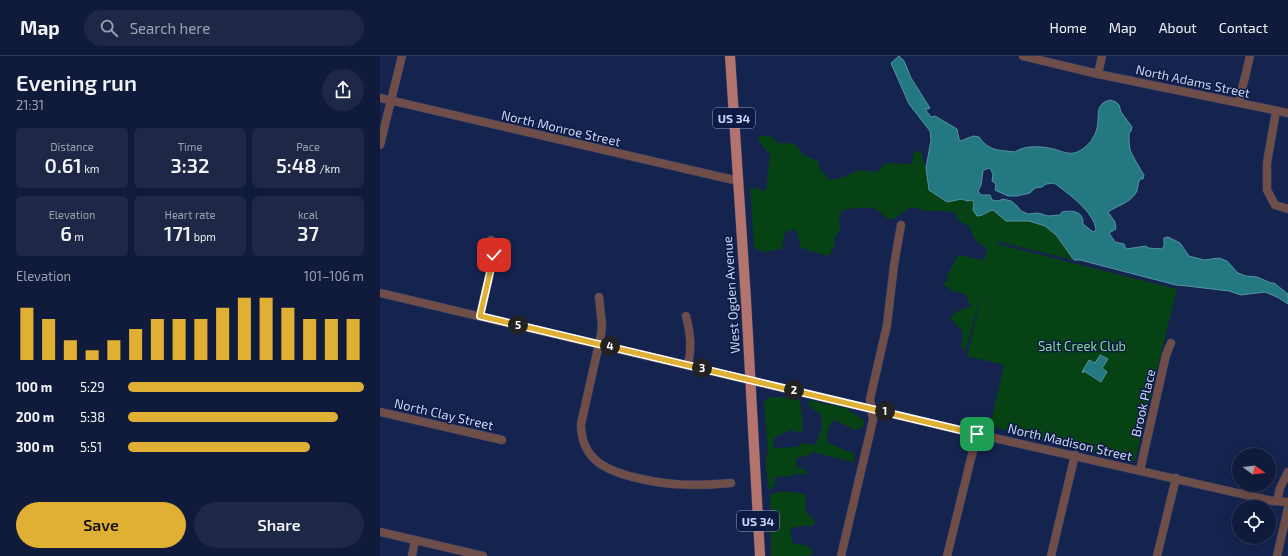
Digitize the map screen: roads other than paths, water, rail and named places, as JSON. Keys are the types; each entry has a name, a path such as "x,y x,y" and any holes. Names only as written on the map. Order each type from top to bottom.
{"main road":[{"name":"West Ogden Avenue","path":"730,56 760,556"}],"street":[{"path":"380,145 402,56"},
{"name":"North Adams Street","path":"1023,56 1098,74 1288,113"},
{"path":"1098,74 1102,56"},
{"path":"1239,102 1250,56"},
{"name":"North Monroe Street","path":"380,98 738,181"},
{"path":"1276,111 1267,163 1267,190 1275,205 1288,209"},
{"path":"841,556 873,420 870,399 887,325 894,265 901,225"},
{"path":"480,316 494,255 494,247 491,240"},
{"name":"North Madison Street","path":"380,293 977,434 1277,501 1288,502"},
{"path":"599,297 602,325 600,344 581,424 584,443 594,459 610,470 649,481 701,486 731,483"},
{"path":"686,316 691,332 688,365"},
{"name":"Brook Place","path":"1140,470 1166,355 1171,343"},
{"name":"North Clay Street","path":"380,412 502,440"},
{"path":"947,556 977,434"},
{"path":"1051,556 1075,455"},
{"path":"1277,501 1280,488 1288,472"},
{"path":"1157,556 1176,478"},
{"path":"1277,556 1288,508"},
{"path":"380,532 483,556"},
{"path":"412,556 415,540"}],"park label":[{"name":"Salt Creek Club","path":"1082,346"}]}
